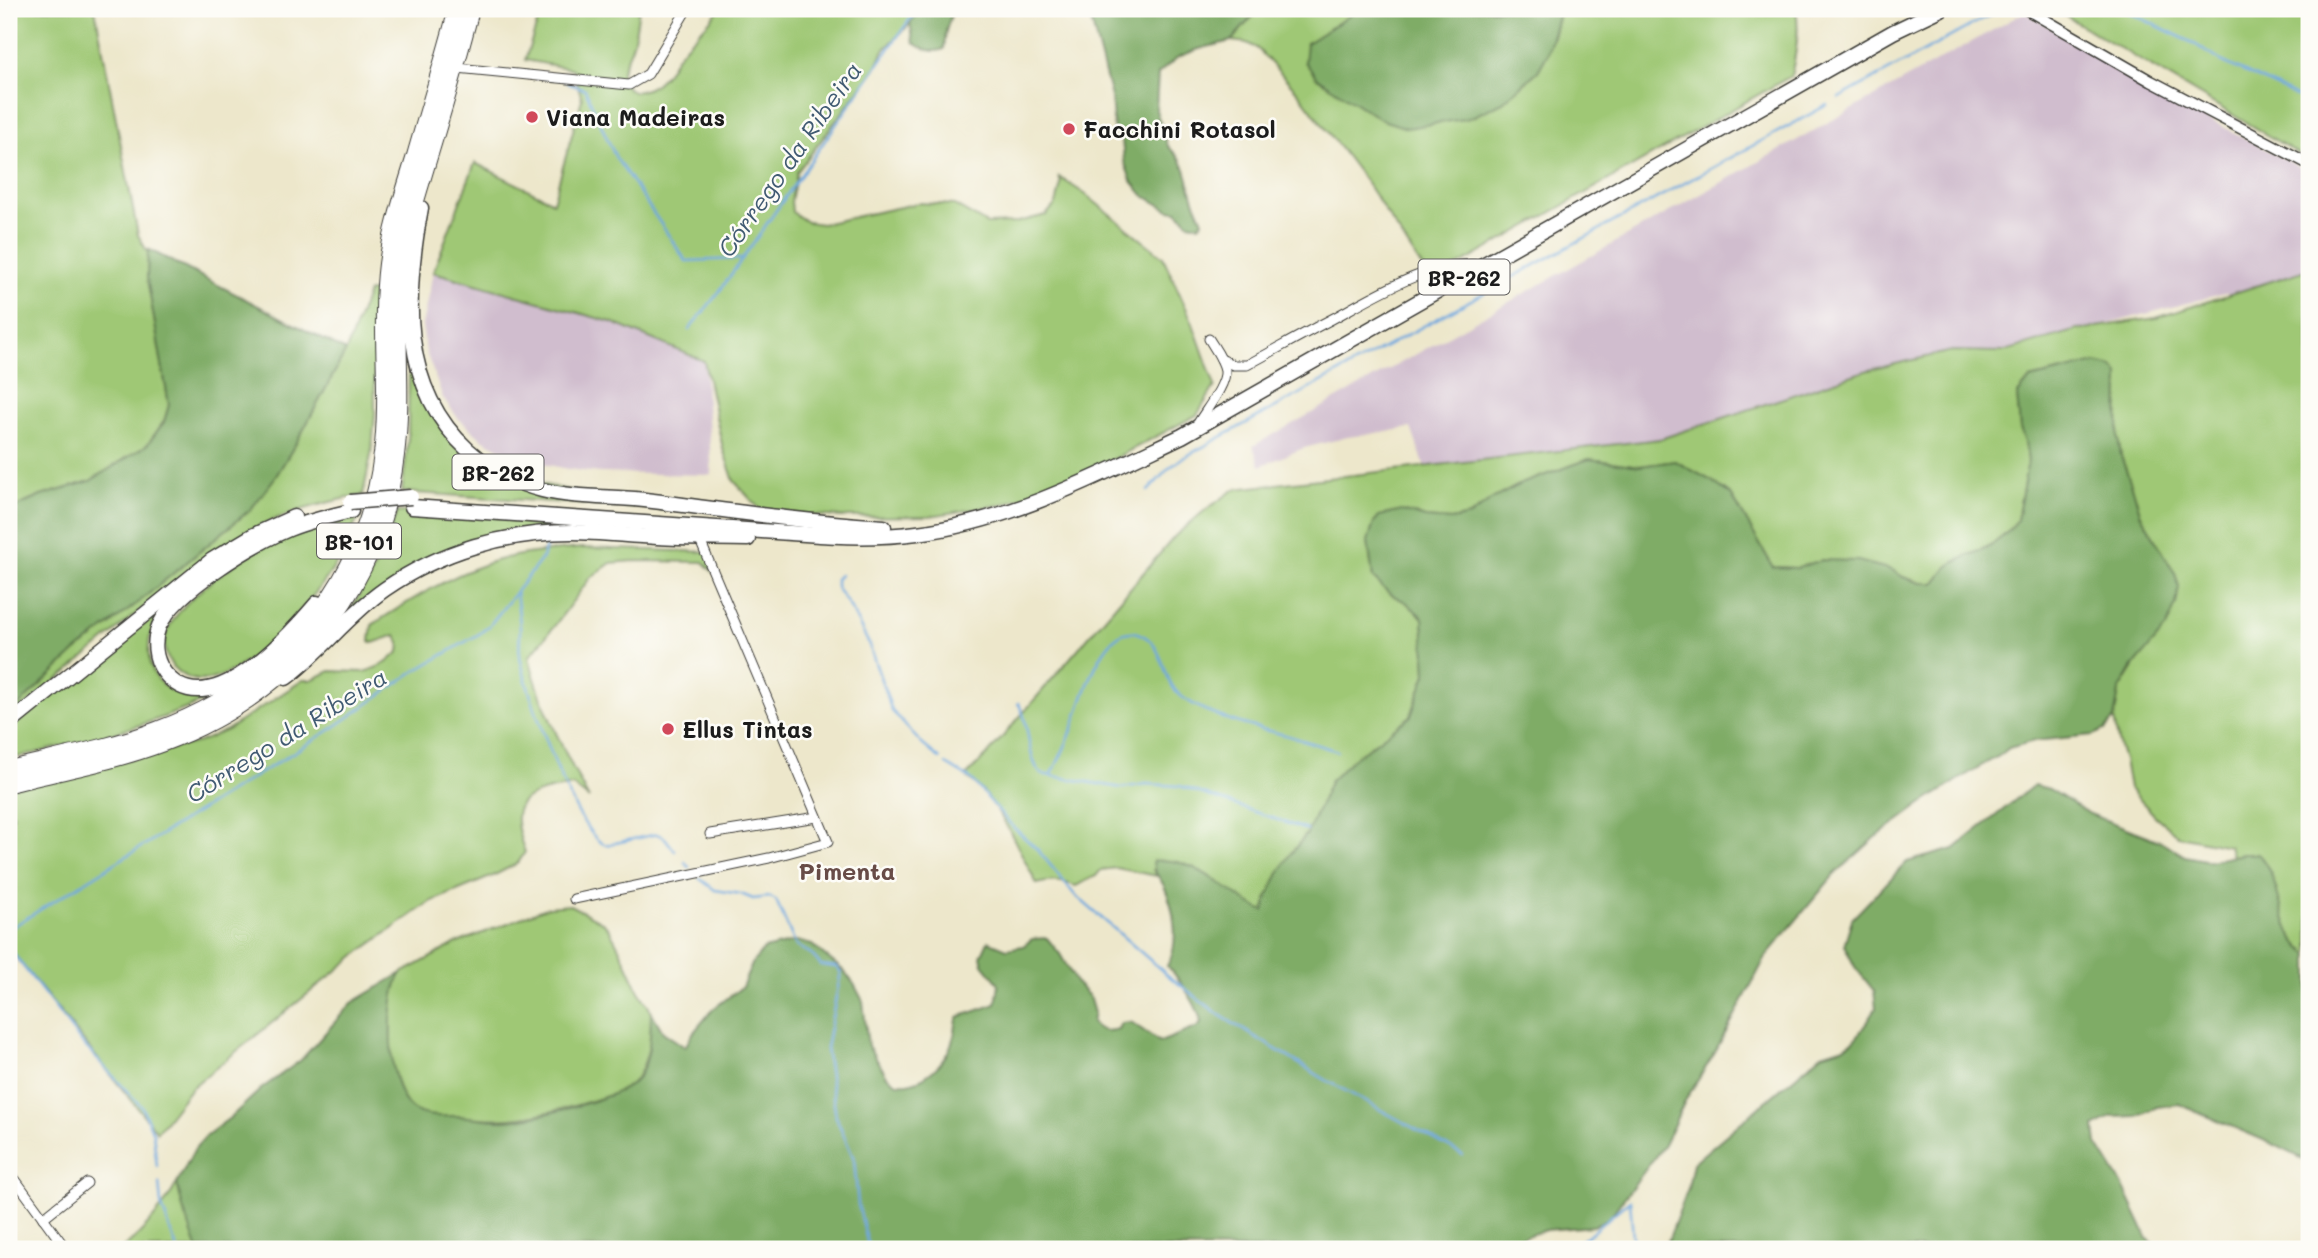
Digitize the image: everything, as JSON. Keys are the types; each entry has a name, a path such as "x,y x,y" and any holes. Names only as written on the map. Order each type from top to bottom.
{"highway":[{"name":"BR-101","path":"9,769 147,734 199,713 234,693 275,662 309,626 339,583 360,539 372,502 382,454 386,399 385,285 390,245 457,9"},
{"name":"BR-101","path":"9,784 161,744 216,720 249,700 297,661 331,620 360,575 383,516 393,476 400,387 398,305 408,228 457,68 471,9"},
{"name":"BR-262","path":"249,700 294,671 342,624 388,587 426,565 467,548 509,537 550,532 847,541 888,538 929,531 1021,508 1078,485 1194,430 1893,32 1940,9"},
{"name":"BR-262","path":"442,116 414,247 410,285 411,325 415,358 424,386 436,411 461,443 502,474 525,485 556,493 639,499 806,521 884,527"},
{"name":"BR-262","path":"412,502 835,536 929,531"},
{"name":"BR-262","path":"9,724 212,560 284,521 350,507 412,502 819,526 884,527 976,520"},
{"name":"BR-262","path":"350,507 295,527 254,547 195,586 167,614 159,628 155,644 161,667 171,680 200,690 215,688 258,662 294,628 328,589 360,539"}],"street":[{"path":"457,68 629,85 648,74 687,9"},
{"path":"2026,9 2151,81 2309,164"},
{"path":"1221,359 1233,365 1247,365 1392,286 1443,269 1470,264 1484,265"},
{"path":"1194,430 1225,376 1221,359 1209,339"},
{"path":"574,899 769,858 828,842 699,538"},
{"path":"710,834 817,817"},
{"path":"9,1171 66,1249"},
{"path":"43,1218 87,1183"}],"shaded area":[{"path":"2025,12 2161,94 2309,172 2309,316 2289,301 2225,293 2002,352 1952,351 1865,371 1660,439 1425,467 1411,428 1348,437 1304,448 1260,466 1253,446"},
{"path":"433,272 611,322 704,361 712,475 599,473 568,469 520,459 482,439 458,418 443,398 426,352 422,325"}],"green space":[{"path":"9,9 95,9 138,235 148,253 147,278 169,405 164,421 147,445 90,481 41,496 9,510"},
{"path":"542,9 639,9 633,43 622,69 623,80 633,92 649,88 659,81 719,9 919,9 910,24 884,50 876,68 797,172 791,201 792,212 807,222 822,224 919,203 954,205 987,224 1014,223 1046,215 1056,204 1061,184 1059,177 1085,194 1163,257 1192,321 1215,386 1197,415 1106,463 1040,492 1000,505 930,516 843,517 762,512 734,481 723,449 704,361 611,322 433,272 475,163 553,202 582,99 573,69 525,60"},
{"path":"919,9 953,9 944,49 932,51 914,43 910,24"},
{"path":"1088,9 1259,9 1231,41 1178,57 1158,74 1156,110 1168,146 1185,169 1203,221 1199,225 1189,223 1177,211 1169,210 1143,195 1131,180 1124,161 1122,140 1114,131 1111,97"},
{"path":"1259,9 1360,9 1307,43 1470,118 1506,98 1532,77 1548,49 1560,9 1796,9 1796,51 1791,76 1431,281 1368,185 1297,91 1258,49 1247,43 1231,41"},
{"path":"1360,9 1560,9 1547,55 1538,71 1503,102 1470,118 1407,128 1382,120 1317,78 1305,62 1307,43"},
{"path":"2054,9 2309,9 2309,160"},
{"path":"148,249 346,351 299,438 276,476 251,509 75,652 9,713 9,510 41,496 90,481 147,445 164,422 169,405 147,278"},
{"path":"2309,269 2309,955 2288,930 2276,892 2243,854 2232,856 2229,846 2179,836 2156,817 2129,788 2114,719 2119,691 2139,659 2176,575 2140,513 2121,456 2118,438 2119,374 2080,368 2030,379 2017,395 2020,428 2028,461 2017,520 1996,542 1950,565 1934,583 1921,583 1892,570 1822,560 1797,568 1773,567 1732,496 1712,481 1675,461 1640,466 1589,459 1521,484 1492,499 1470,516 1451,520 1425,518 1415,514 1368,541 1373,578 1423,618 1426,674 1411,716 1353,759 1331,780 1307,834 1292,852 1268,896 1264,912 1179,862 1153,870 1157,876 1116,868 1101,870 1096,876 1076,886 1056,882 1037,884 998,812 966,776 1175,536 1235,489 1660,439 1865,371 1952,351 2002,352 2077,330 2156,318"},
{"path":"368,292 374,292 375,414 372,450 363,495 283,516 223,545 183,574 9,718 9,713 75,652 251,509 276,476 299,438 346,351"},
{"path":"2096,363 2113,367 2119,374 2118,438 2121,456 2140,513 2176,575 2179,587 2176,605 2166,628 2132,668 2119,691 2114,719 2105,730 2093,735 2034,741 2009,748 1920,805 1875,838 1833,876 1767,955 1716,1051 1685,1101 1664,1145 1609,1218 1593,1226 1546,1230 1519,1238 1516,1249 197,1248 177,1183 195,1148 261,1089 301,1060 352,1003 402,973 396,985 391,1022 393,1064 397,1083 403,1099 412,1109 435,1116 514,1119 570,1108 624,1089 634,1082 644,1067 649,1048 651,1011 663,1032 685,1047 713,1009 742,987 753,962 764,949 797,941 812,945 844,971 854,984 863,1001 868,1046 887,1076 897,1083 916,1081 939,1065 950,1048 958,1017 996,1004 999,984 983,964 981,956 988,941 1007,949 1023,946 1032,939 1047,938 1060,954 1077,984 1089,996 1094,1013 1092,1022 1100,1029 1114,1030 1118,1029 1121,1023 1131,1022 1160,1042 1198,1027 1201,1023 1200,1017 1193,1001 1167,966 1174,947 1173,916 1168,895 1155,871 1153,861 1184,864 1198,870 1264,911 1280,871 1307,834 1331,780 1353,759 1411,716 1426,674 1423,618 1373,578 1368,541 1379,516 1402,511 1425,518 1451,520 1470,516 1492,499 1521,484 1589,459 1640,466 1675,461 1712,481 1732,496 1773,567 1797,568 1822,560 1858,561 1892,570 1921,583 1934,583 1950,565 1996,542 2017,520 2028,461 2020,428 2017,395 2030,379"},
{"path":"414,371 419,386 491,473 670,510 402,492 408,439 409,372"},
{"path":"397,512 436,512 673,529 492,537 350,611 380,558"},
{"path":"359,516 333,569 322,584 291,621 251,658 230,672 210,679 192,679 174,668 165,650 166,634 175,618 206,585 245,557 277,540 317,525"},
{"path":"582,548 710,552 712,571 703,562 611,563 590,578 529,657 547,712 589,799 573,786 542,792 523,802 518,809 517,820 525,852 518,863 430,902 361,951 191,1088 157,1132 9,949 9,821 14,815 9,810 9,788 199,742 227,730 303,680 311,680 330,671 364,672 386,663 399,652 400,643 396,635 373,643 370,641 372,625 441,583 509,557"},
{"path":"162,609 153,625 149,642 149,658 153,672 161,683 174,692 189,696 209,696 209,699 135,727 9,759 9,729"},
{"path":"2034,785 2049,789 2090,814 2162,842 2185,856 2210,861 2243,854 2258,854 2264,862 2273,880 2290,932 2309,955 2309,1162 2179,1104 2157,1107 2137,1116 2111,1117 2095,1127 2097,1144 2123,1186 2148,1239 2161,1249 1665,1249 1688,1188 1693,1163 1822,1054 1844,1047 1855,1040 1876,1008 1874,991 1855,967 1844,945 1852,919 1907,862 1954,849"},
{"path":"570,905 604,923 609,929 650,1010 652,1026 649,1047 634,1081 624,1089 602,1098 519,1117 436,1117 412,1109 403,1099 397,1084 391,1043 393,1002 396,985 402,973 455,944 548,907"},
{"path":"177,1183 198,1249 122,1249 153,1219"}],"waterway":[{"name":"Córrego da Ribeira","path":"689,330 719,292 917,9"},
{"path":"1839,98 2001,9"},
{"path":"2122,9 2193,43 2221,61 2309,102"},
{"path":"567,83 585,89 616,158 686,261 741,259"},
{"path":"1148,491 1181,459 1827,105"},
{"name":"Córrego da Ribeira","path":"9,929 333,728 412,673 479,634 489,626 541,560 551,540"},
{"path":"840,575 836,579 836,587 868,642 892,711 922,744 940,759"},
{"path":"516,591 520,653 525,678 555,762 581,817 594,836 606,845 657,834 665,838 675,851"},
{"path":"1051,776 1098,662 1108,646 1119,636 1132,632 1147,638 1153,644 1171,684 1182,697 1193,704 1230,720 1337,751"},
{"path":"1018,703 1025,720 1032,757 1041,774 1122,788 1146,784 1180,786 1307,830"},
{"path":"946,764 971,779 1013,827 1038,850 1074,894 1166,974 1221,1016 1326,1080 1463,1155"},
{"path":"685,862 689,867"},
{"path":"699,878 715,890 753,899 770,897 776,900 796,946 810,953 821,965 836,967 841,972 826,1048 836,1117 854,1159 858,1204 869,1249"},
{"path":"9,948 82,1043 142,1107 153,1133 157,1166"},
{"path":"159,1183 161,1204 177,1249"},
{"path":"1630,1200 1634,1249"},
{"path":"1572,1249 1630,1200"}],"place":[{"name":"Viana Madeiras","path":"532,117"},
{"name":"Facchini Rotasol","path":"1069,129"},
{"name":"Ellus Tintas","path":"668,729"}],"district":[{"name":"Pimenta","path":"847,870"}]}
